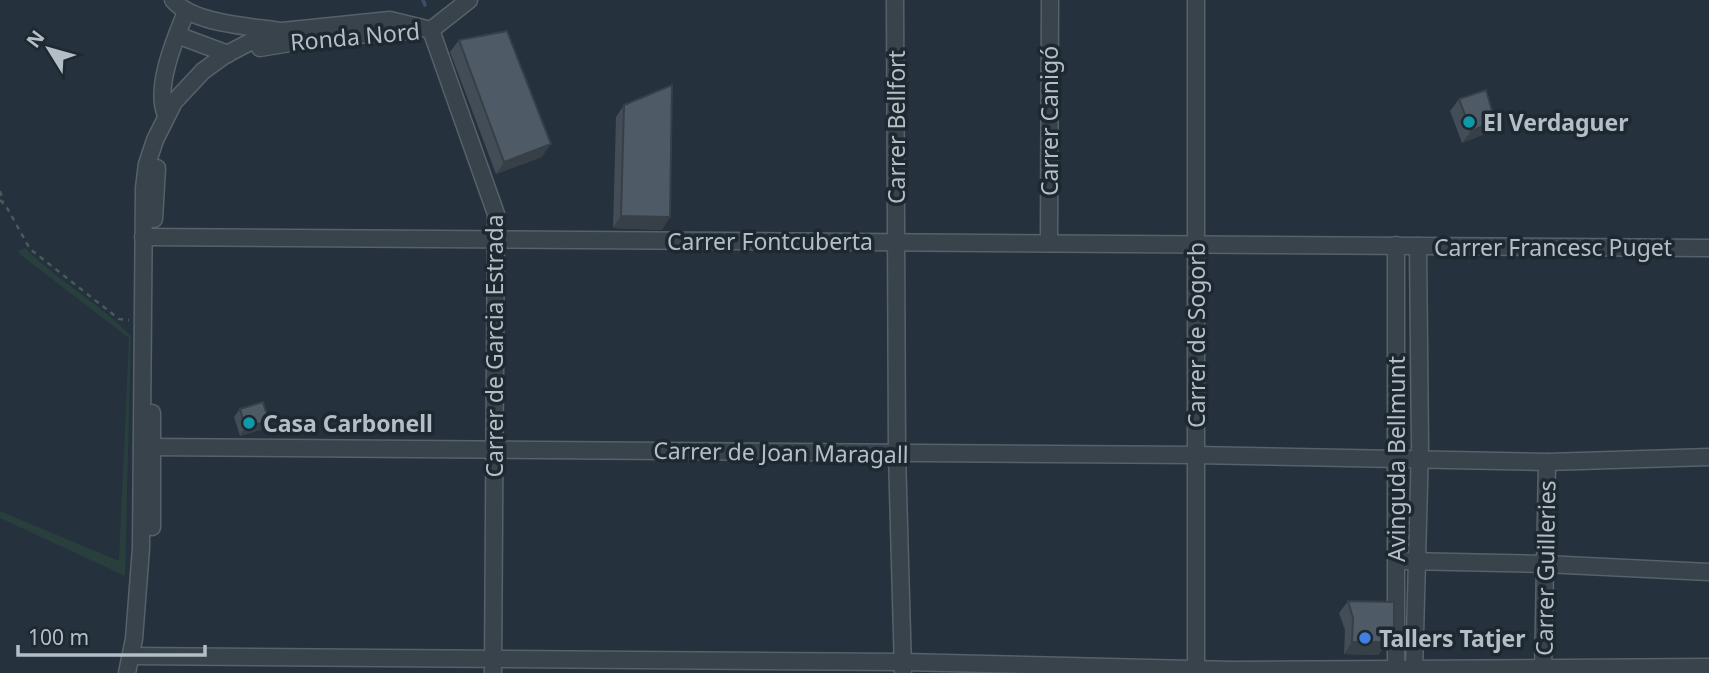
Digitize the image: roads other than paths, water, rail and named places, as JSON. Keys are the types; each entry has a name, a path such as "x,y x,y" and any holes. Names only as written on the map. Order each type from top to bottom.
{"street":[{"path":"173,0 186,12 227,23 282,31"},
{"path":"431,30 469,0"},
{"name":"Carrer Bellfort","path":"895,0 897,454 903,668"},
{"name":"Carrer Canigó","path":"1049,243 1050,0"},
{"name":"Carrer de Sogorb","path":"1196,0 1196,671"},
{"path":"166,116 162,96 169,59 186,12"},
{"name":"Ronda Nord","path":"137,673 137,613 147,447 148,237 144,188 147,163 155,140 174,102 203,71 252,41 282,31 390,20 431,30"},
{"name":"Ronda Nord","path":"147,447 143,323 148,237 155,176 166,137 186,102 216,71 247,52 268,45 326,37 431,30"},
{"name":"Carrer de Garcia Estrada","path":"431,30 496,214 493,665"},
{"path":"177,35 228,54"},
{"name":"Carrer Fontcuberta","path":"148,237 1396,245"},
{"name":"Carrer Francesc Puget","path":"1396,245 1709,248"},
{"name":"Avinguda Bellmunt","path":"1396,245 1396,671"},
{"name":"Avinguda Bellmunt","path":"1414,671 1419,460 1418,246"},
{"name":"Carrer de Joan Maragall","path":"147,447 1196,455 1547,462 1709,457"},
{"name":"Carrer Guilleries","path":"1543,671 1547,462"},
{"path":"1396,560 1709,572"},
{"path":"136,656 493,665 1196,671 1700,669"},
{"name":"Ronda Nord","path":"127,673 136,656"}],"waterway":[{"path":"423,0 425,5"}],"place":[{"name":"El Verdaguer","path":"1469,122"},
{"name":"Casa Carbonell","path":"249,423"},
{"name":"Tallers Tatjer","path":"1365,638"}]}
